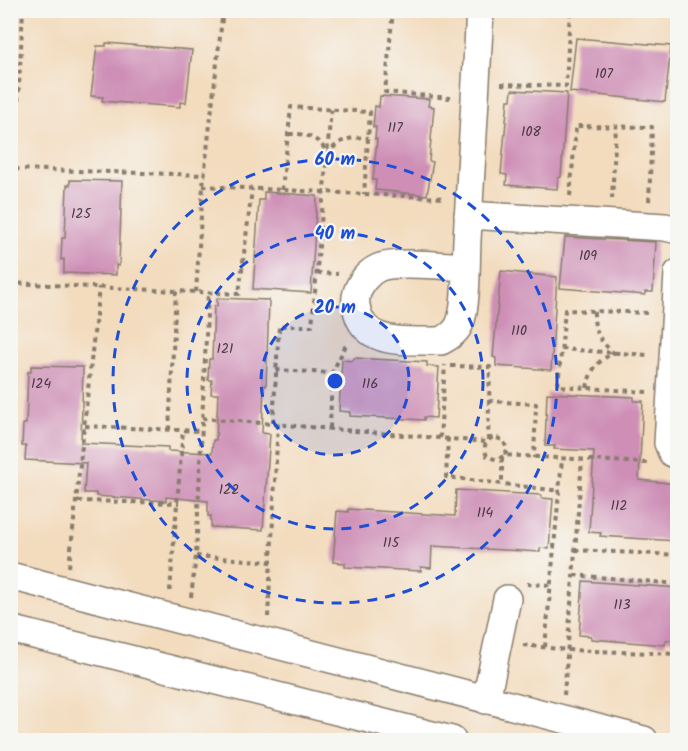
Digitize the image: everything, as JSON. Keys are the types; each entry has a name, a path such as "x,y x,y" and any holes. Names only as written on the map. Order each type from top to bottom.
{"street":[{"path":"465,267 390,264 377,268 359,286 356,299 357,312 363,324 372,333 443,353 449,337 460,323 465,267 469,208 480,10"},
{"path":"469,208 567,221 678,230"},
{"path":"675,454 668,443 678,273"},
{"path":"10,576 644,741"},
{"path":"486,700 507,598"},
{"path":"10,629 452,741"}],"path":[{"path":"10,254 23,10"},
{"path":"196,292 203,186 223,10"},
{"path":"393,10 385,92 475,92 566,86 570,10"},
{"path":"678,64 676,104 678,105"},
{"path":"282,190 291,107 370,112 364,194"},
{"path":"273,422 279,326 312,326 331,109"},
{"path":"567,221 576,126 652,127 648,226"},
{"path":"610,224 616,126"},
{"path":"288,134 307,135 316,139 328,154"},
{"path":"328,154 332,148 345,139 368,138"},
{"path":"15,169 205,175"},
{"path":"203,186 364,194 469,208"},
{"path":"10,283 239,294 252,189"},
{"path":"66,590 78,501 99,287"},
{"path":"169,430 176,291"},
{"path":"178,619 196,556 208,293"},
{"path":"670,394 558,386 565,310 675,314"},
{"path":"594,311 596,331 600,339 614,353"},
{"path":"330,428 332,373 350,339 363,324"},
{"path":"561,349 673,357"},
{"path":"440,438 443,353 490,367 485,452 487,456 497,460 504,457 656,464 675,454"},
{"path":"587,388 592,370 598,362 614,353"},
{"path":"276,370 332,373"},
{"path":"489,401 536,404 534,458"},
{"path":"202,418 273,422 440,438 487,441 498,437 503,440 507,449 504,457 502,484"},
{"path":"267,642 278,423"},
{"path":"85,426 201,431"},
{"path":"178,619 179,503 183,430"},
{"path":"448,438 446,477 560,491"},
{"path":"545,646 562,459"},
{"path":"562,720 582,460"},
{"path":"78,501 179,503"},
{"path":"575,550 678,555"},
{"path":"196,556 272,562"},
{"path":"573,574 678,584"},
{"path":"498,644 545,646 567,650 678,654"}],"building":[{"path":"576,38 671,46 665,102 570,92"},
{"path":"106,43 192,50 186,103 180,102 180,107 102,101 103,97 91,96 97,46 106,46"},
{"path":"512,90 567,93 561,177 558,178 557,189 506,185 507,175 501,174 508,100 511,100"},
{"path":"380,96 429,99 428,106 434,107 429,161 433,162 427,195 375,190 376,180 373,180 377,139 375,139 376,127 373,127 375,106 379,107"},
{"path":"70,180 122,181 119,266 116,265 116,275 64,273 64,259 61,260 62,238 65,238 67,185 70,185"},
{"path":"264,192 317,196 311,293 253,289 259,200 264,200"},
{"path":"565,237 656,242 653,292 645,292 645,295 560,288"},
{"path":"501,271 557,277 551,370 496,366 496,358 493,357"},
{"path":"217,298 269,300 262,433 270,434 263,530 211,527 208,501 166,497 166,501 96,496 96,493 84,493 86,463 25,460 26,446 22,446 23,424 26,424 28,372 31,372 31,366 83,367 81,443 168,447 168,451 212,453 213,440 216,440 218,394 211,394 212,380 208,380 209,359 212,359 214,306 217,306"},
{"path":"354,358 427,362 427,366 439,367 436,418 424,417 424,420 350,416 350,412 339,411 342,360 353,361"},
{"path":"547,393 634,397 634,401 643,401 639,480 678,484 676,541 600,536 601,533 589,532 594,451 554,449 555,446 545,446"},
{"path":"456,490 541,495 541,498 553,499 549,549 540,548 540,552 432,546 431,568 421,567 421,571 345,567 345,563 333,562 337,511 348,512 348,509 455,516"},
{"path":"583,581 678,588 675,640 666,640 665,645 591,639 591,636 579,635"}]}
